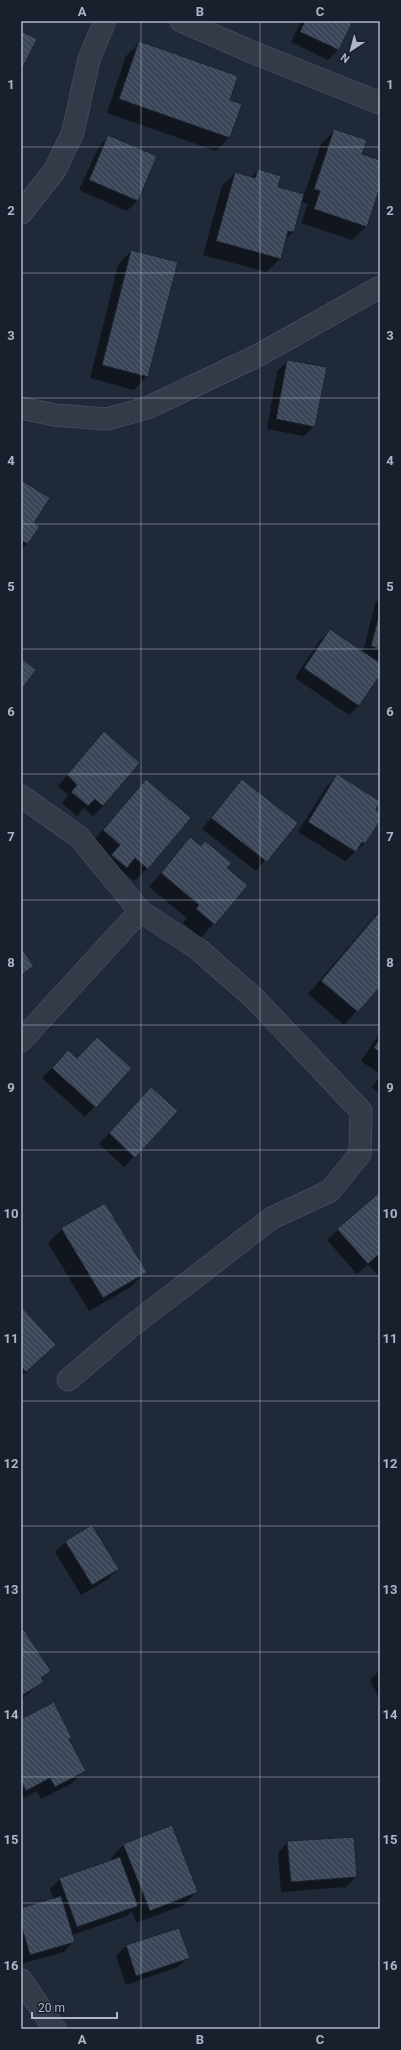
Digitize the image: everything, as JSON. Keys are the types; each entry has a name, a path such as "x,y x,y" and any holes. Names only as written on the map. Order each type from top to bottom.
{"street":[{"path":"21,213 55,170 73,132 89,58 105,21"},
{"path":"181,21 252,52 380,103"},
{"path":"21,408 55,415 107,419 147,408 259,355 380,287"},
{"path":"21,796 79,837 140,911 198,949 254,998 361,1111 360,1154 330,1191 272,1218 130,1328 68,1380"},
{"path":"21,1041 140,911"},
{"path":"21,1980 55,2029"}],"building":[{"path":"305,21 353,21 339,50 300,32"},
{"path":"21,31 37,39 21,71"},
{"path":"139,41 238,76 230,100 242,104 230,138 119,99"},
{"path":"334,129 367,140 362,154 380,160 380,187 367,227 314,209 320,191 314,189"},
{"path":"108,135 157,156 138,201 89,180"},
{"path":"258,169 281,176 278,187 304,194 294,232 288,231 281,259 216,241 235,172 255,178"},
{"path":"131,250 178,262 148,377 102,365"},
{"path":"287,360 327,367 315,427 276,419"},
{"path":"21,480 50,498 34,523 40,526 28,544 21,540"},
{"path":"380,611 380,649 371,646"},
{"path":"330,629 380,663 380,675 359,706 304,668"},
{"path":"21,658 36,670 21,690"},
{"path":"104,731 140,763 103,806 95,799 88,806 71,792 77,785 67,775"},
{"path":"337,774 380,801 376,810 380,812 380,821 365,844 362,842 356,852 308,822"},
{"path":"146,779 191,818 148,869 135,858 127,868 111,855 120,845 103,830"},
{"path":"242,779 298,823 267,862 211,818"},
{"path":"190,837 201,846 205,841 232,863 227,868 248,885 215,925 196,909 199,905 161,873"},
{"path":"380,911 380,987 358,1012 321,981"},
{"path":"21,948 34,966 21,975"},
{"path":"97,1037 132,1068 96,1108 52,1068 68,1050 77,1058"},
{"path":"380,1038 380,1052 374,1048"},
{"path":"151,1087 178,1111 135,1158 109,1133"},
{"path":"380,1192 380,1257 378,1255 368,1264 337,1229"},
{"path":"105,1203 147,1272 103,1298 61,1228"},
{"path":"21,1306 56,1345 26,1372 21,1366"},
{"path":"92,1525 119,1569 92,1585 65,1541"},
{"path":"24,1630 51,1671 41,1678 44,1682 21,1696 21,1632"},
{"path":"54,1702 72,1738 69,1739 86,1771 55,1787 50,1778 26,1791 21,1781 21,1719"},
{"path":"172,1825 198,1892 150,1911 123,1844"},
{"path":"354,1837 357,1877 291,1882 287,1841"},
{"path":"120,1857 138,1906 77,1927 59,1878"},
{"path":"61,1896 75,1942 30,1955 21,1925 21,1908"},
{"path":"179,1928 190,1958 136,1976 126,1945"},
{"path":"168,2027 168,2029 127,2029"}]}
